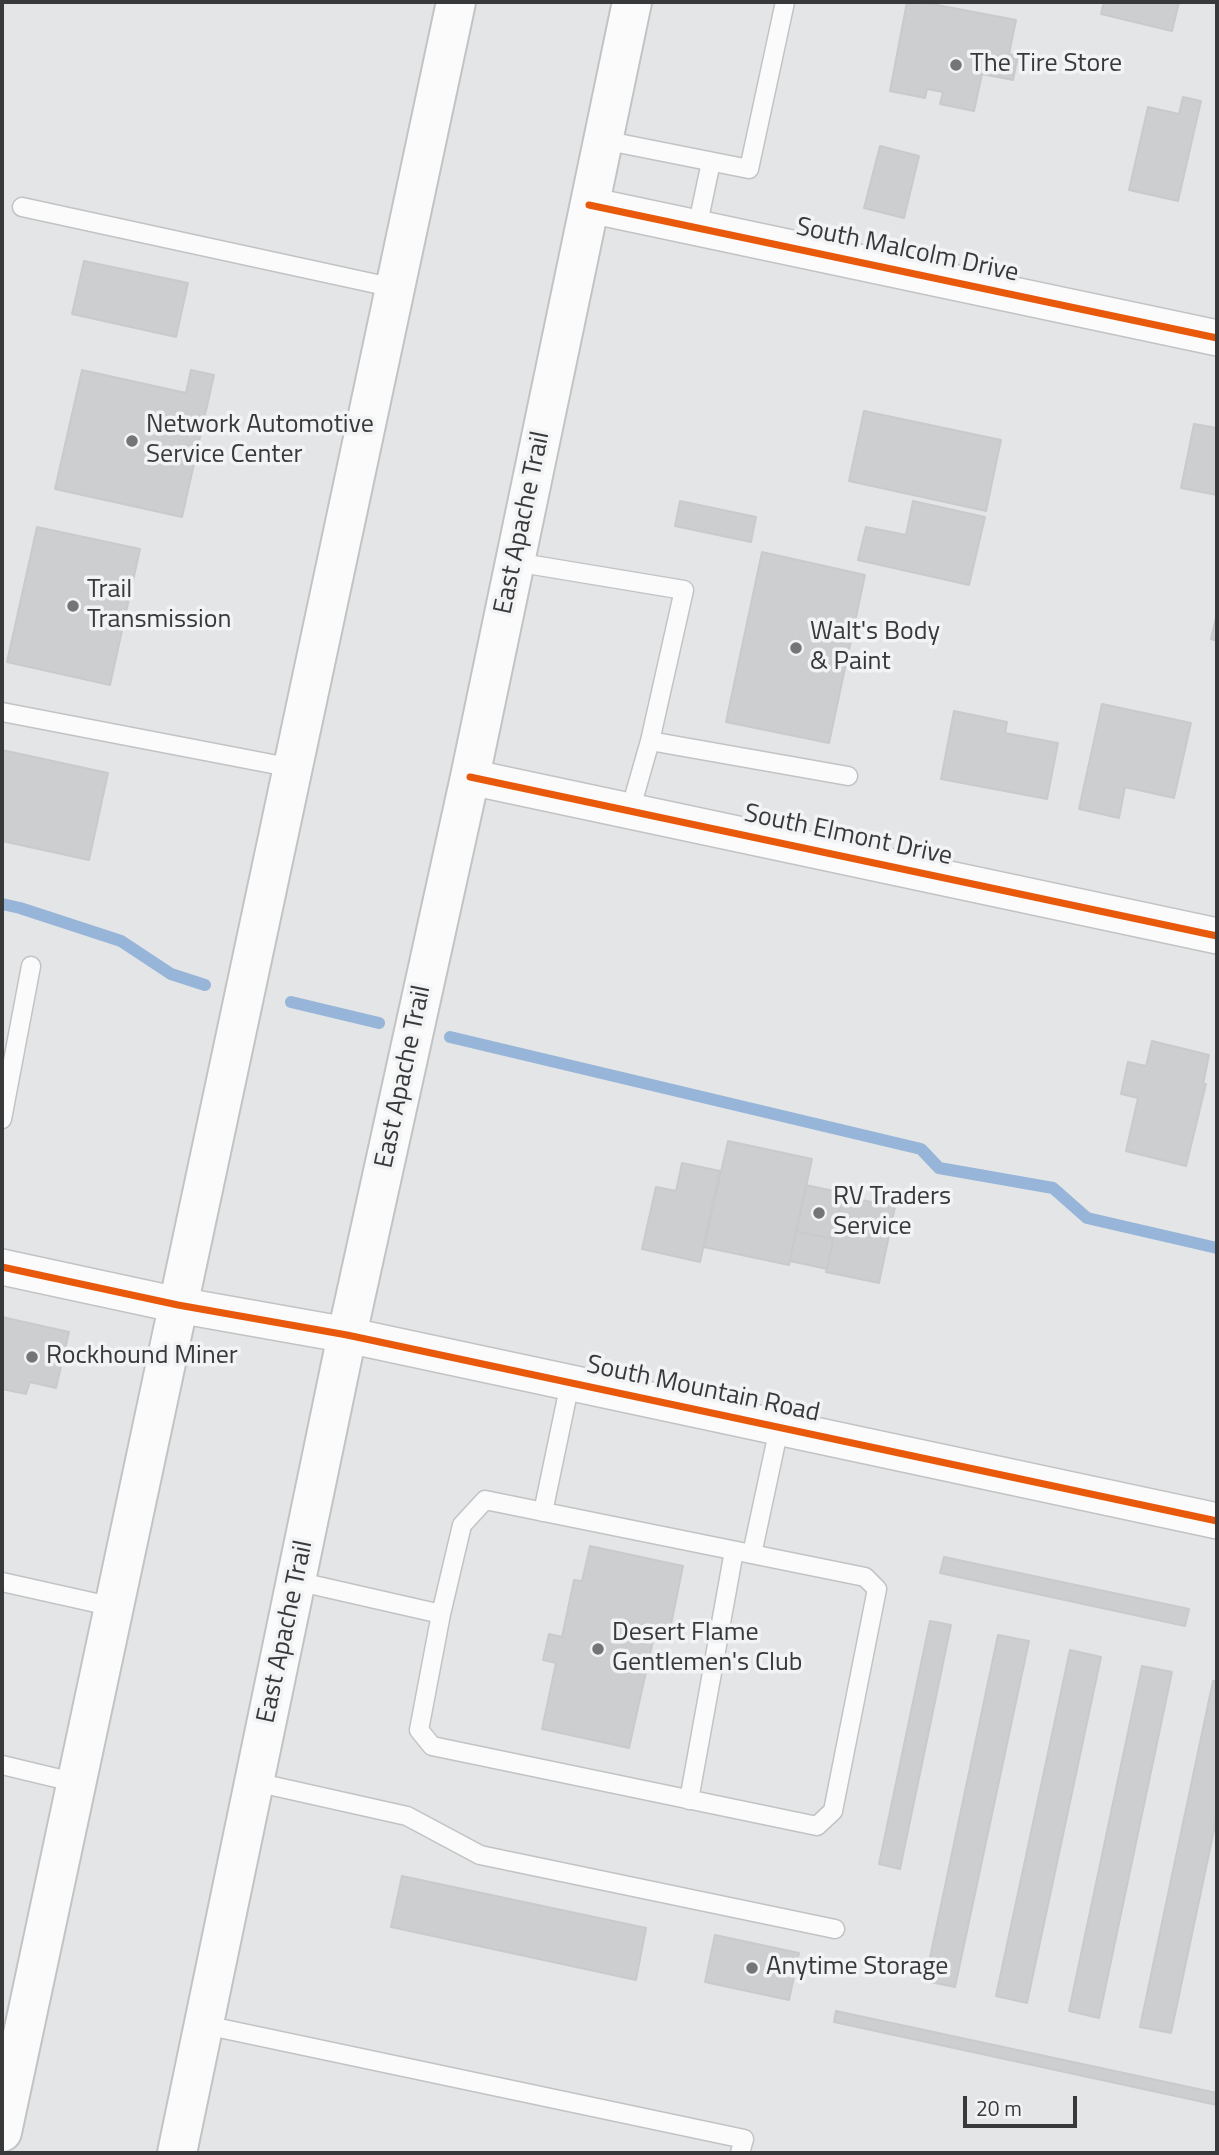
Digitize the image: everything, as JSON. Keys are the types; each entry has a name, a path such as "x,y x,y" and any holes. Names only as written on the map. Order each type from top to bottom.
{"main road":[{"path":"2,2132 456,2"},
{"name":"East Apache Trail","path":"177,2153 347,1335 471,777 632,2"}],"street":[{"name":"South Malcolm Drive","path":"589,205 1217,338"},
{"name":"South Elmont Drive","path":"471,777 1217,936"},
{"name":"South Mountain Road","path":"2,1267 178,1305 347,1335 1217,1521"}],"lane":[{"path":"603,140 749,169 785,2"},
{"path":"697,228 711,162"},
{"path":"22,207 395,288"},
{"path":"515,562 684,590 650,741 631,811"},
{"path":"2,712 293,768"},
{"path":"650,741 848,776"},
{"path":"2,1119 31,966"},
{"path":"543,1512 570,1383"},
{"path":"689,1800 743,1552 779,1428"},
{"path":"485,1500 743,1552 865,1577 877,1589 833,1811 817,1826 432,1746 419,1730 441,1614 463,1525 485,1500"},
{"path":"296,1581 441,1614"},
{"path":"2,1582 114,1607"},
{"path":"2,1765 77,1783"},
{"path":"255,1782 407,1816 480,1855 835,1928"},
{"path":"205,2025 744,2139 740,2153"}],"building":[{"name":"The Tire Store","path":"907,2 921,2 1016,20 1009,54 1018,56 1013,80 982,74 974,111 940,104 943,92 927,89 925,98 890,91"},
{"path":"1104,2 1179,2 1172,31 1101,14"},
{"path":"1183,97 1201,101 1178,201 1129,190 1148,107 1179,114"},
{"path":"880,146 919,156 904,218 864,208"},
{"path":"84,261 188,283 176,337 72,314"},
{"name":"Network Automotive Service Center","path":"82,370 186,393 191,370 214,375 182,517 55,489"},
{"path":"864,411 1001,440 986,511 849,481"},
{"path":"1194,424 1217,428 1217,495 1181,488"},
{"path":"680,501 756,517 751,542 675,526"},
{"path":"913,501 985,517 969,585 858,560 866,527 906,535"},
{"name":"Trail Transmission","path":"37,527 140,549 110,685 7,662"},
{"name":"Walt's Body & Paint","path":"762,552 865,575 829,743 726,722"},
{"path":"1217,613 1217,641 1211,639"},
{"path":"1102,704 1191,723 1174,798 1125,787 1119,818 1079,809"},
{"path":"954,711 1007,722 1005,733 1058,743 1047,799 941,779"},
{"path":"2,750 108,773 89,860 2,841"},
{"path":"1152,1041 1209,1055 1203,1084 1206,1084 1186,1166 1126,1151 1138,1098 1121,1094 1128,1062 1146,1066"},
{"path":"728,1141 812,1159 789,1265 704,1247"},
{"path":"682,1163 720,1171 700,1262 642,1249 656,1187 676,1191"},
{"name":"RV Traders Service","path":"806,1185 843,1193 833,1239 796,1231"},
{"path":"843,1196 895,1207 879,1283 826,1272"},
{"path":"796,1231 833,1239 827,1269 790,1261"},
{"name":"Rockhound Miner","path":"2,1317 69,1332 56,1388 30,1382 26,1394 2,1389"},
{"name":"Desert Flame Gentlemen's Club","path":"590,1546 683,1566 668,1639 654,1636 629,1748 542,1729 556,1663 543,1660 549,1634 562,1637 574,1580 582,1581"},
{"path":"944,1557 1189,1609 1185,1626 940,1573"},
{"path":"930,1621 951,1625 900,1869 879,1864"},
{"path":"998,1635 1029,1641 955,1987 925,1981"},
{"path":"1070,1650 1101,1657 1027,2003 996,1996"},
{"path":"1142,1666 1172,1672 1099,2018 1069,2011"},
{"path":"1213,1681 1217,1681 1217,1816 1171,2033 1140,2027"},
{"path":"402,1876 646,1928 636,1980 391,1927"},
{"name":"Anytime Storage","path":"715,1935 799,1953 789,2000 705,1982"},
{"path":"836,2011 1217,2093 1217,2105 834,2022"}],"waterway":[{"path":"2,904 121,941 171,974 205,985"},
{"path":"291,1002 379,1023"},
{"path":"450,1037 921,1149 939,1168 1053,1188 1087,1218 1217,1248"}],"cycle path":[{"path":"589,205 1217,338"},
{"path":"470,777 1217,936"},
{"path":"2,1267 178,1305 347,1335 1217,1521"}],"place":[{"name":"The Tire Store","path":"956,65"},
{"name":"Network Automotive Service Center","path":"132,441"},
{"name":"Trail Transmission","path":"73,606"},
{"name":"Walt's Body & Paint","path":"796,648"},
{"name":"RV Traders Service","path":"819,1213"},
{"name":"Rockhound Miner","path":"32,1357"},
{"name":"Desert Flame Gentlemen's Club","path":"598,1649"},
{"name":"Anytime Storage","path":"752,1968"}]}
